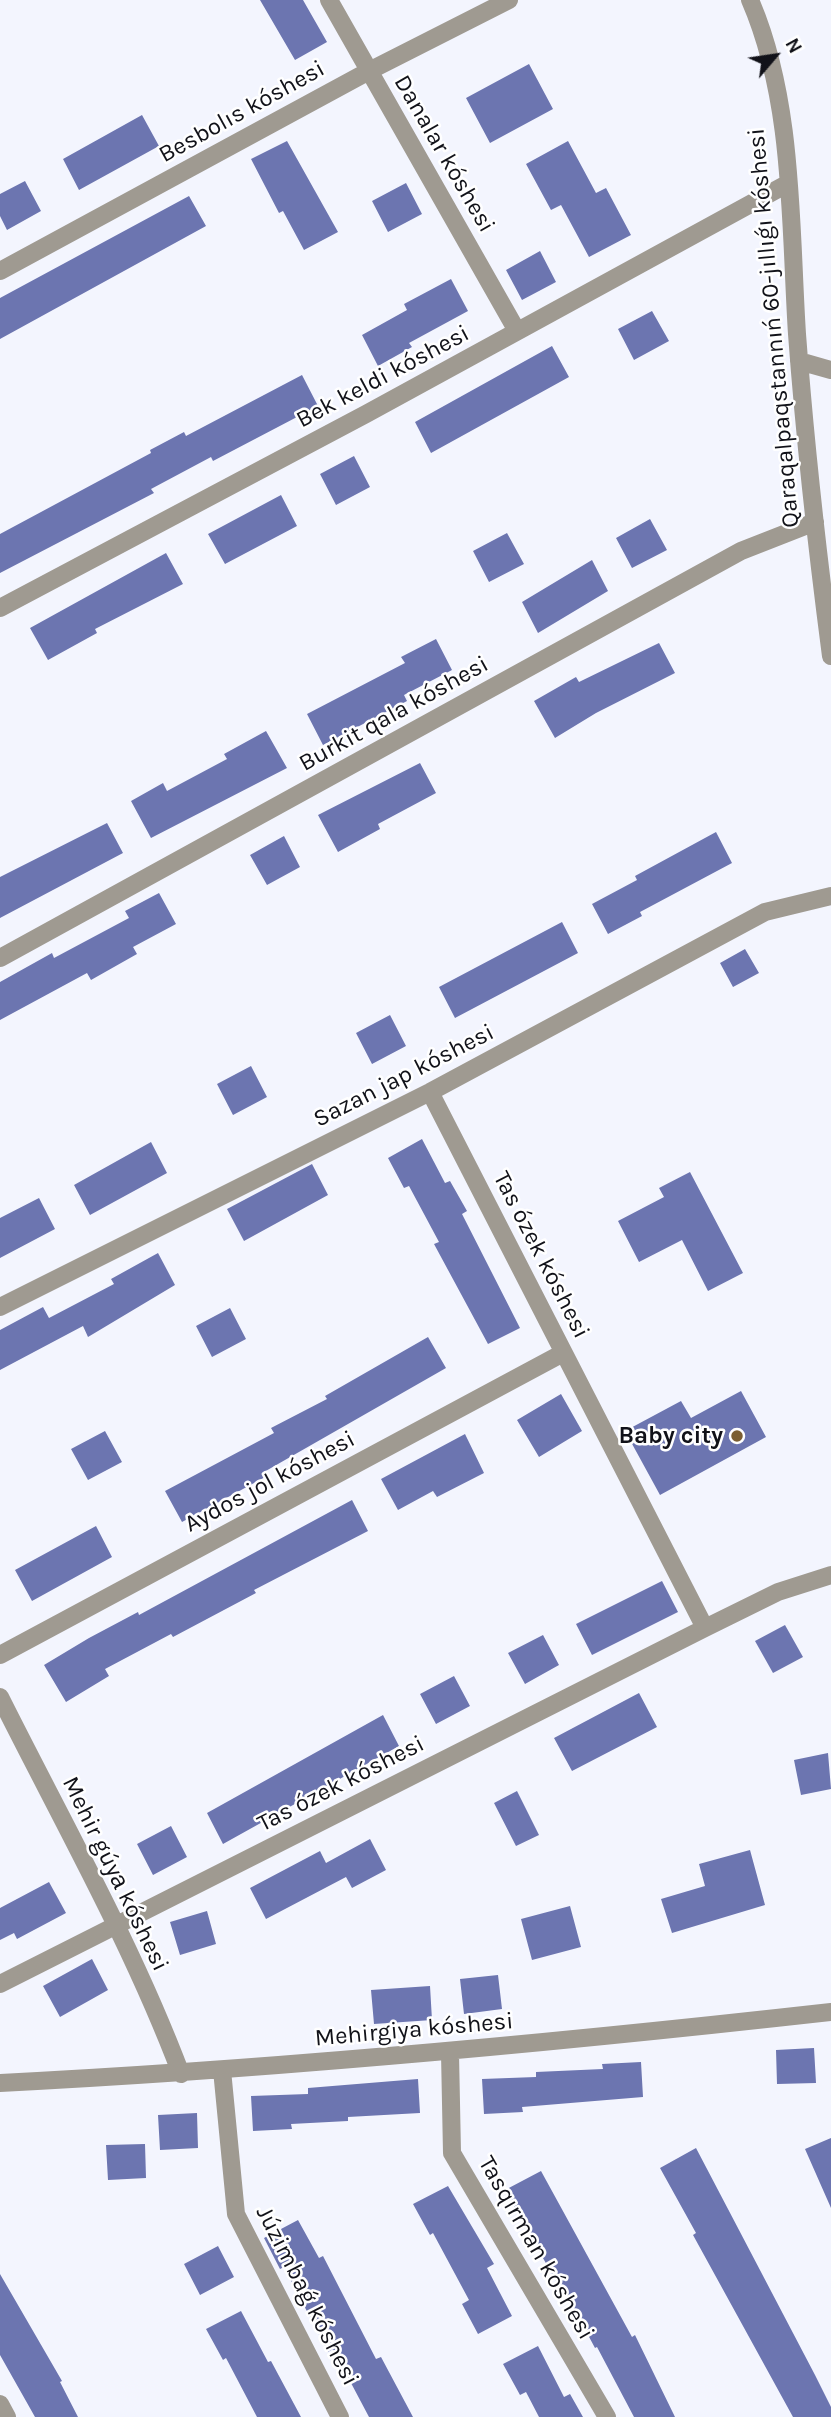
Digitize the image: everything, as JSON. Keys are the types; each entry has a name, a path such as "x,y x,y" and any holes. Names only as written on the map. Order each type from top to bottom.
{"street":[{"name":"Danalar kóshesi","path":"329,0 517,331"},
{"name":"Besbolıs kóshesi","path":"0,271 369,71 508,0"},
{"name":"Qaraqalpaqstannıń 60-jıllıǵı kóshesi","path":"750,0 763,30 778,84 799,361 831,656"},
{"name":"Bek keldi kóshesi","path":"0,608 787,184"},
{"path":"799,361 831,370"},
{"name":"Burkit qala kóshesi","path":"0,958 741,551 815,522"},
{"name":"Sazan jap kóshesi","path":"0,1307 429,1092 765,912 831,895"},
{"name":"Tas ózek kóshesi","path":"429,1092 705,1628"},
{"name":"Aydos jol kóshesi","path":"0,1655 564,1353"},
{"name":"Tas ózek kóshesi","path":"0,1984 778,1592 831,1575"},
{"name":"Mehir gúyа kóshesi","path":"0,1697 115,1925 168,2039 181,2074"},
{"name":"Mehirgiya kóshesi","path":"0,2083 181,2074 450,2053 831,2012"},
{"name":"Tasqırman kóshesi","path":"450,2053 452,2154 607,2417"},
{"name":"Júzimbaǵ kóshesi","path":"222,2070 236,2214 340,2417"},
{"path":"0,2404 7,2417"}],"building":[{"path":"260,0 303,0 327,42 295,60"},
{"path":"529,64 553,109 490,143 466,98"},
{"path":"142,115 159,146 79,190 63,159"},
{"path":"287,141 338,232 304,250 283,211 279,213 251,159"},
{"path":"568,141 596,193 606,188 631,235 589,257 561,205 551,210 526,164"},
{"path":"25,181 41,211 7,230 0,216 0,194"},
{"path":"406,183 422,214 388,232 372,201"},
{"path":"189,196 206,226 0,339 0,298"},
{"path":"540,251 556,282 522,300 506,270"},
{"path":"451,279 468,311 409,343 412,347 378,366 362,335 407,310 404,304"},
{"path":"652,311 669,341 634,360 618,329"},
{"path":"552,346 569,377 431,453 415,422"},
{"path":"302,375 318,406 213,461 211,457 151,489 154,493 0,573 0,534 151,453 150,450 184,432 186,436"},
{"path":"354,456 370,487 336,505 320,474"},
{"path":"281,495 297,526 225,564 208,534"},
{"path":"650,519 667,550 632,568 616,538"},
{"path":"507,533 524,564 489,582 473,551"},
{"path":"166,553 183,584 95,629 97,633 48,660 30,628"},
{"path":"592,560 608,591 538,633 522,602"},
{"path":"436,639 452,670 404,695 407,701 323,745 307,714 405,663 401,657"},
{"path":"659,643 675,673 596,713 555,738 534,701 576,677 579,682"},
{"path":"266,731 287,768 151,838 131,801 163,783 167,791 227,759 224,754"},
{"path":"420,763 436,793 378,824 380,829 338,852 318,815"},
{"path":"107,823 123,853 0,918 0,877"},
{"path":"716,832 732,863 640,912 642,916 608,934 592,904 637,880 635,876"},
{"path":"284,836 300,867 267,885 250,855"},
{"path":"159,893 176,924 133,947 137,954 91,980 87,973 0,1020 0,982 52,953 54,958 129,918 125,911"},
{"path":"562,922 578,953 455,1018 439,987"},
{"path":"745,949 759,973 733,987 720,963"},
{"path":"390,1015 406,1046 372,1064 356,1033"},
{"path":"251,1066 267,1097 233,1115 217,1084"},
{"path":"422,1139 445,1183 450,1181 467,1211 462,1214 520,1328 488,1344 434,1244 439,1242 409,1186 404,1188 388,1158"},
{"path":"151,1142 167,1173 90,1215 74,1185"},
{"path":"312,1164 328,1195 244,1241 227,1209"},
{"path":"690,1172 743,1273 708,1291 682,1240 639,1262 618,1221 664,1197 659,1188"},
{"path":"39,1198 55,1229 0,1258 0,1218"},
{"path":"158,1253 175,1285 88,1337 83,1326 0,1370 0,1330 43,1307 49,1318 114,1284 111,1279"},
{"path":"230,1308 246,1339 212,1357 196,1326"},
{"path":"428,1337 446,1368 264,1472 267,1476 182,1522 165,1491 274,1433 271,1428 327,1399 325,1396"},
{"path":"741,1391 766,1437 660,1495 625,1431 681,1401 691,1418"},
{"path":"561,1394 582,1431 539,1457 517,1420"},
{"path":"105,1431 122,1462 88,1480 71,1449"},
{"path":"465,1434 484,1473 437,1497 433,1491 398,1510 381,1479"},
{"path":"352,1500 368,1531 254,1590 256,1593 173,1637 171,1634 105,1669 109,1676 66,1702 44,1665 89,1638 138,1612 139,1615"},
{"path":"96,1526 112,1557 32,1601 15,1570"},
{"path":"662,1581 678,1612 592,1655 576,1624"},
{"path":"785,1625 803,1657 773,1673 755,1641"},
{"path":"543,1635 559,1665 525,1684 508,1653"},
{"path":"454,1676 470,1706 436,1724 420,1694"},
{"path":"639,1693 657,1727 572,1771 554,1738"},
{"path":"383,1715 399,1746 223,1844 207,1813"},
{"path":"828,1753 831,1789 801,1795 794,1760"},
{"path":"517,1791 539,1835 516,1846 494,1803"},
{"path":"171,1826 187,1857 153,1875 137,1844"},
{"path":"370,1839 386,1870 352,1888 346,1877 266,1919 250,1888 320,1851 326,1863"},
{"path":"750,1850 765,1905 672,1933 661,1899 705,1886 699,1864"},
{"path":"49,1882 66,1913 17,1939 14,1933 0,1940 0,1908"},
{"path":"570,1906 581,1947 532,1960 521,1919"},
{"path":"207,1911 216,1944 180,1955 170,1922"},
{"path":"92,1959 108,1990 60,2017 43,1986"},
{"path":"498,1975 502,2009 464,2014 460,1979"},
{"path":"430,1986 432,2020 374,2024 371,1990"},
{"path":"814,2048 816,2083 777,2084 776,2050"},
{"path":"641,2062 643,2097 522,2107 523,2112 484,2114 482,2079 536,2077 536,2072 603,2069 602,2064"},
{"path":"418,2079 420,2113 348,2117 348,2121 291,2124 292,2129 253,2131 251,2096 308,2094 308,2088"},
{"path":"197,2113 198,2148 160,2150 158,2115"},
{"path":"831,2138 831,2208 805,2149"},
{"path":"145,2144 146,2178 108,2180 106,2145"},
{"path":"696,2148 815,2375 831,2407 831,2417 793,2417 693,2235 696,2233 660,2168"},
{"path":"541,2171 632,2337 635,2335 675,2417 634,2417 597,2347 595,2348 505,2190"},
{"path":"448,2186 494,2264 487,2268 512,2316 478,2334 462,2304 469,2300 433,2233 430,2235 413,2204"},
{"path":"298,2220 319,2258 323,2256 376,2359 381,2357 413,2417 369,2417 333,2349 328,2352 284,2267 280,2269 264,2238"},
{"path":"218,2246 234,2277 200,2295 184,2264"},
{"path":"0,2274 62,2381 60,2382 78,2417 35,2417 0,2355"},
{"path":"241,2311 301,2417 257,2417 226,2358 223,2360 206,2329"},
{"path":"538,2346 564,2397 570,2394 583,2417 539,2417 526,2392 520,2395 503,2364"}],"place":[{"name":"Baby city","path":"737,1436"}]}
